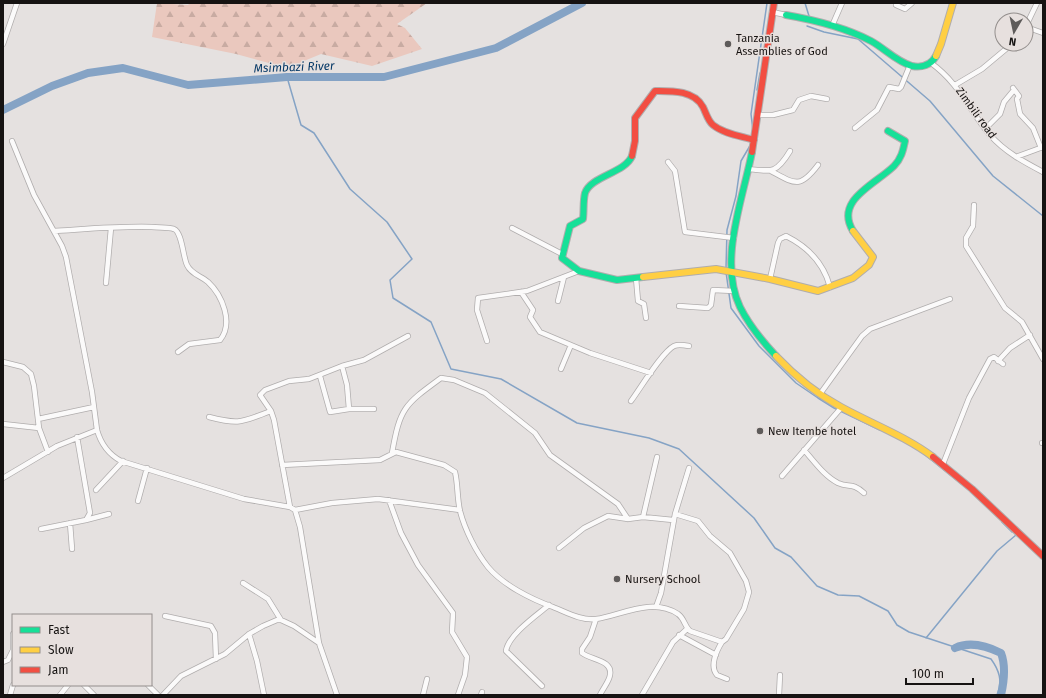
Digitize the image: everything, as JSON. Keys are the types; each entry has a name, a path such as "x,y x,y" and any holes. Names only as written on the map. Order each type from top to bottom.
{"street":[{"path":"3,44 18,3"},
{"path":"774,3 763,66 754,140 734,238 734,291 741,310 767,346 798,377 841,408 900,436 928,452 1043,556"},
{"path":"832,26 834,18 842,3"},
{"path":"896,5 905,9 912,3"},
{"path":"772,12 786,14 832,26 872,41 910,65 924,66 931,64 940,47 953,3"},
{"path":"955,85 982,69 1002,52"},
{"name":"Zimbili road","path":"931,64 955,85 985,129 1005,150 1043,172"},
{"path":"856,128 877,110 889,87 899,89 901,87 910,65"},
{"path":"985,129 1000,114 1004,102 1014,89 1019,96 1017,99 1020,114 1033,128 1042,147 1016,157"},
{"path":"754,140 727,132 712,124 699,101 694,97 666,91 655,91 635,118 635,141 632,158 628,163 589,187 586,194 583,219 572,224 562,258 579,271 616,280 693,270 733,271 818,291 830,287 853,278 872,261 873,257 870,251 848,220 848,212 854,197 885,176 900,159 905,141 888,131"},
{"path":"757,115 773,115 793,110 799,100 811,96 827,99"},
{"path":"12,141 34,195 62,246 70,271 97,430 102,443 108,452 123,461 244,499 292,508 332,502 389,500 460,510"},
{"path":"771,171 782,164 790,151"},
{"path":"668,162 675,171 685,232 734,238"},
{"path":"748,169 771,171 791,182 799,183 810,176 818,165"},
{"path":"974,205 973,226 966,238 966,246 1005,308 1022,322 1043,360"},
{"path":"54,231 124,226 175,230 180,237 183,254 189,269 208,282 221,297 225,312 224,336 218,342 189,344 178,352"},
{"path":"106,283 111,228"},
{"path":"512,228 562,254"},
{"path":"770,279 778,243 780,238 786,236 818,261 826,274 830,287"},
{"path":"487,341 477,310 478,298 533,290 579,271"},
{"path":"558,301 564,277"},
{"path":"636,278 638,301 644,304 646,318"},
{"path":"679,306 708,308 711,305 713,290 734,291"},
{"path":"521,292 533,310 530,317 540,332 571,345 651,373"},
{"path":"820,394 862,336 870,329 950,300"},
{"path":"943,464 977,381 991,358 1000,362 1010,348 1030,335"},
{"path":"337,695 319,643 300,527 292,508 271,411 260,395 265,390 289,381 309,379 320,376 342,366 364,360 408,336"},
{"path":"561,369 571,345"},
{"path":"631,401 651,373 674,346 689,346"},
{"path":"3,362 23,367 31,374 34,386 39,428 48,452"},
{"path":"342,366 347,385 349,409"},
{"path":"320,376 330,412 349,409 374,409"},
{"path":"392,454 400,416 406,406 440,378 454,380 485,393 513,415 535,433 550,455 618,504 628,519"},
{"path":"38,419 94,407"},
{"path":"782,476 841,408"},
{"path":"209,417 232,423 242,422 271,411"},
{"path":"3,424 39,428"},
{"path":"3,478 76,437 97,430"},
{"path":"76,437 90,513 86,520"},
{"path":"804,450 825,474 839,484 856,486 864,493"},
{"path":"282,465 380,460 396,452 450,468 455,472 460,510 473,543 489,567 504,581 549,605 580,617 596,619 623,611 656,607 682,617 686,629"},
{"path":"643,517 657,457"},
{"path":"96,490 123,461"},
{"path":"138,501 147,468"},
{"path":"656,607 661,592 675,514 689,468"},
{"path":"389,500 401,532 418,565 453,613 452,632 467,656 465,675 458,695"},
{"path":"41,529 109,514"},
{"path":"675,514 698,521 710,536 730,553 746,582 748,592 744,609 726,640 722,642 716,654 715,673 727,679"},
{"path":"559,548 584,528 602,518 613,516 628,519 643,517 674,520"},
{"path":"70,523 72,549"},
{"path":"243,583 268,599 281,620 294,626 319,643"},
{"path":"542,686 506,651 509,642 549,605"},
{"path":"165,616 211,626 215,633 216,659"},
{"path":"596,619 590,637 582,649 582,653 586,657 608,665 610,669 610,675 600,695"},
{"path":"163,695 181,676 230,651 249,634 263,626 281,620"},
{"path":"686,629 722,642"},
{"path":"642,695 663,658 679,635 686,629"},
{"path":"249,634 257,661 264,695"},
{"path":"679,635 716,654"},
{"path":"3,662 12,658"},
{"path":"779,695 780,675"},
{"path":"423,695 426,679"},
{"path":"60,695 67,686"},
{"path":"85,686 94,695"},
{"path":"149,686 158,695"}],"green space":[{"path":"157,3 188,5 190,3 427,3 397,24 405,28 422,49 372,66 321,54 287,68 236,54 152,37"}],"waterway":[{"name":"Msimbazi River","path":"3,110 52,86 88,73 123,68 188,85 287,77 384,77 496,48 582,3"},
{"path":"753,131 751,114 767,3"},
{"path":"805,3 809,16"},
{"path":"807,26 824,32 858,39 930,101 993,176 1043,216"},
{"path":"757,90 760,73"},
{"path":"287,77 301,125 314,133 350,189 387,222 412,259 390,280 393,298 431,322 451,369 501,379 577,423 649,438 679,449 754,518 775,548 791,557 817,586 838,595 859,596 888,611 897,625 909,632 991,659 996,667 1000,680 997,695"},
{"path":"726,268 727,230 736,196 741,161 751,144"},
{"path":"726,272 731,308 759,346 796,383 834,408 880,430"},
{"path":"883,431 888,433"},
{"path":"924,454 969,490"},
{"path":"1002,522 1012,532"},
{"path":"926,638 997,551 1016,535"},
{"path":"955,648 967,645 978,645 1001,653 1004,663 1001,695"}],"traffic: fast":[{"path":"786,15 819,22 861,36 906,64 912,66 919,67 926,65 932,62 936,56"},
{"path":"853,231 849,220 849,210 853,202 868,186 894,166 900,158 905,141 888,131"},
{"path":"752,152 734,230 731,270 734,289 740,307 756,333 776,356"},
{"path":"632,156 623,167 601,178 588,187 584,196 583,219 570,226 562,258 579,271 617,280 643,277"}],"traffic: slow":[{"path":"936,56 953,3"},
{"path":"643,277 716,269 770,279 818,291 853,278 869,265 873,257 853,231"},
{"path":"776,356 791,371 823,396 841,407 888,430 933,457"}],"traffic: jam":[{"path":"752,152 774,3"},
{"path":"632,156 635,141 635,118 655,91 688,94 699,101 708,119 717,128 727,133 754,140"},
{"path":"933,457 972,489 1043,556"}],"place":[{"name":"Tanzania Assemblies of God","path":"728,44"},
{"name":"New Itembe hotel","path":"760,431"},
{"name":"Nursery School","path":"617,579"}]}
